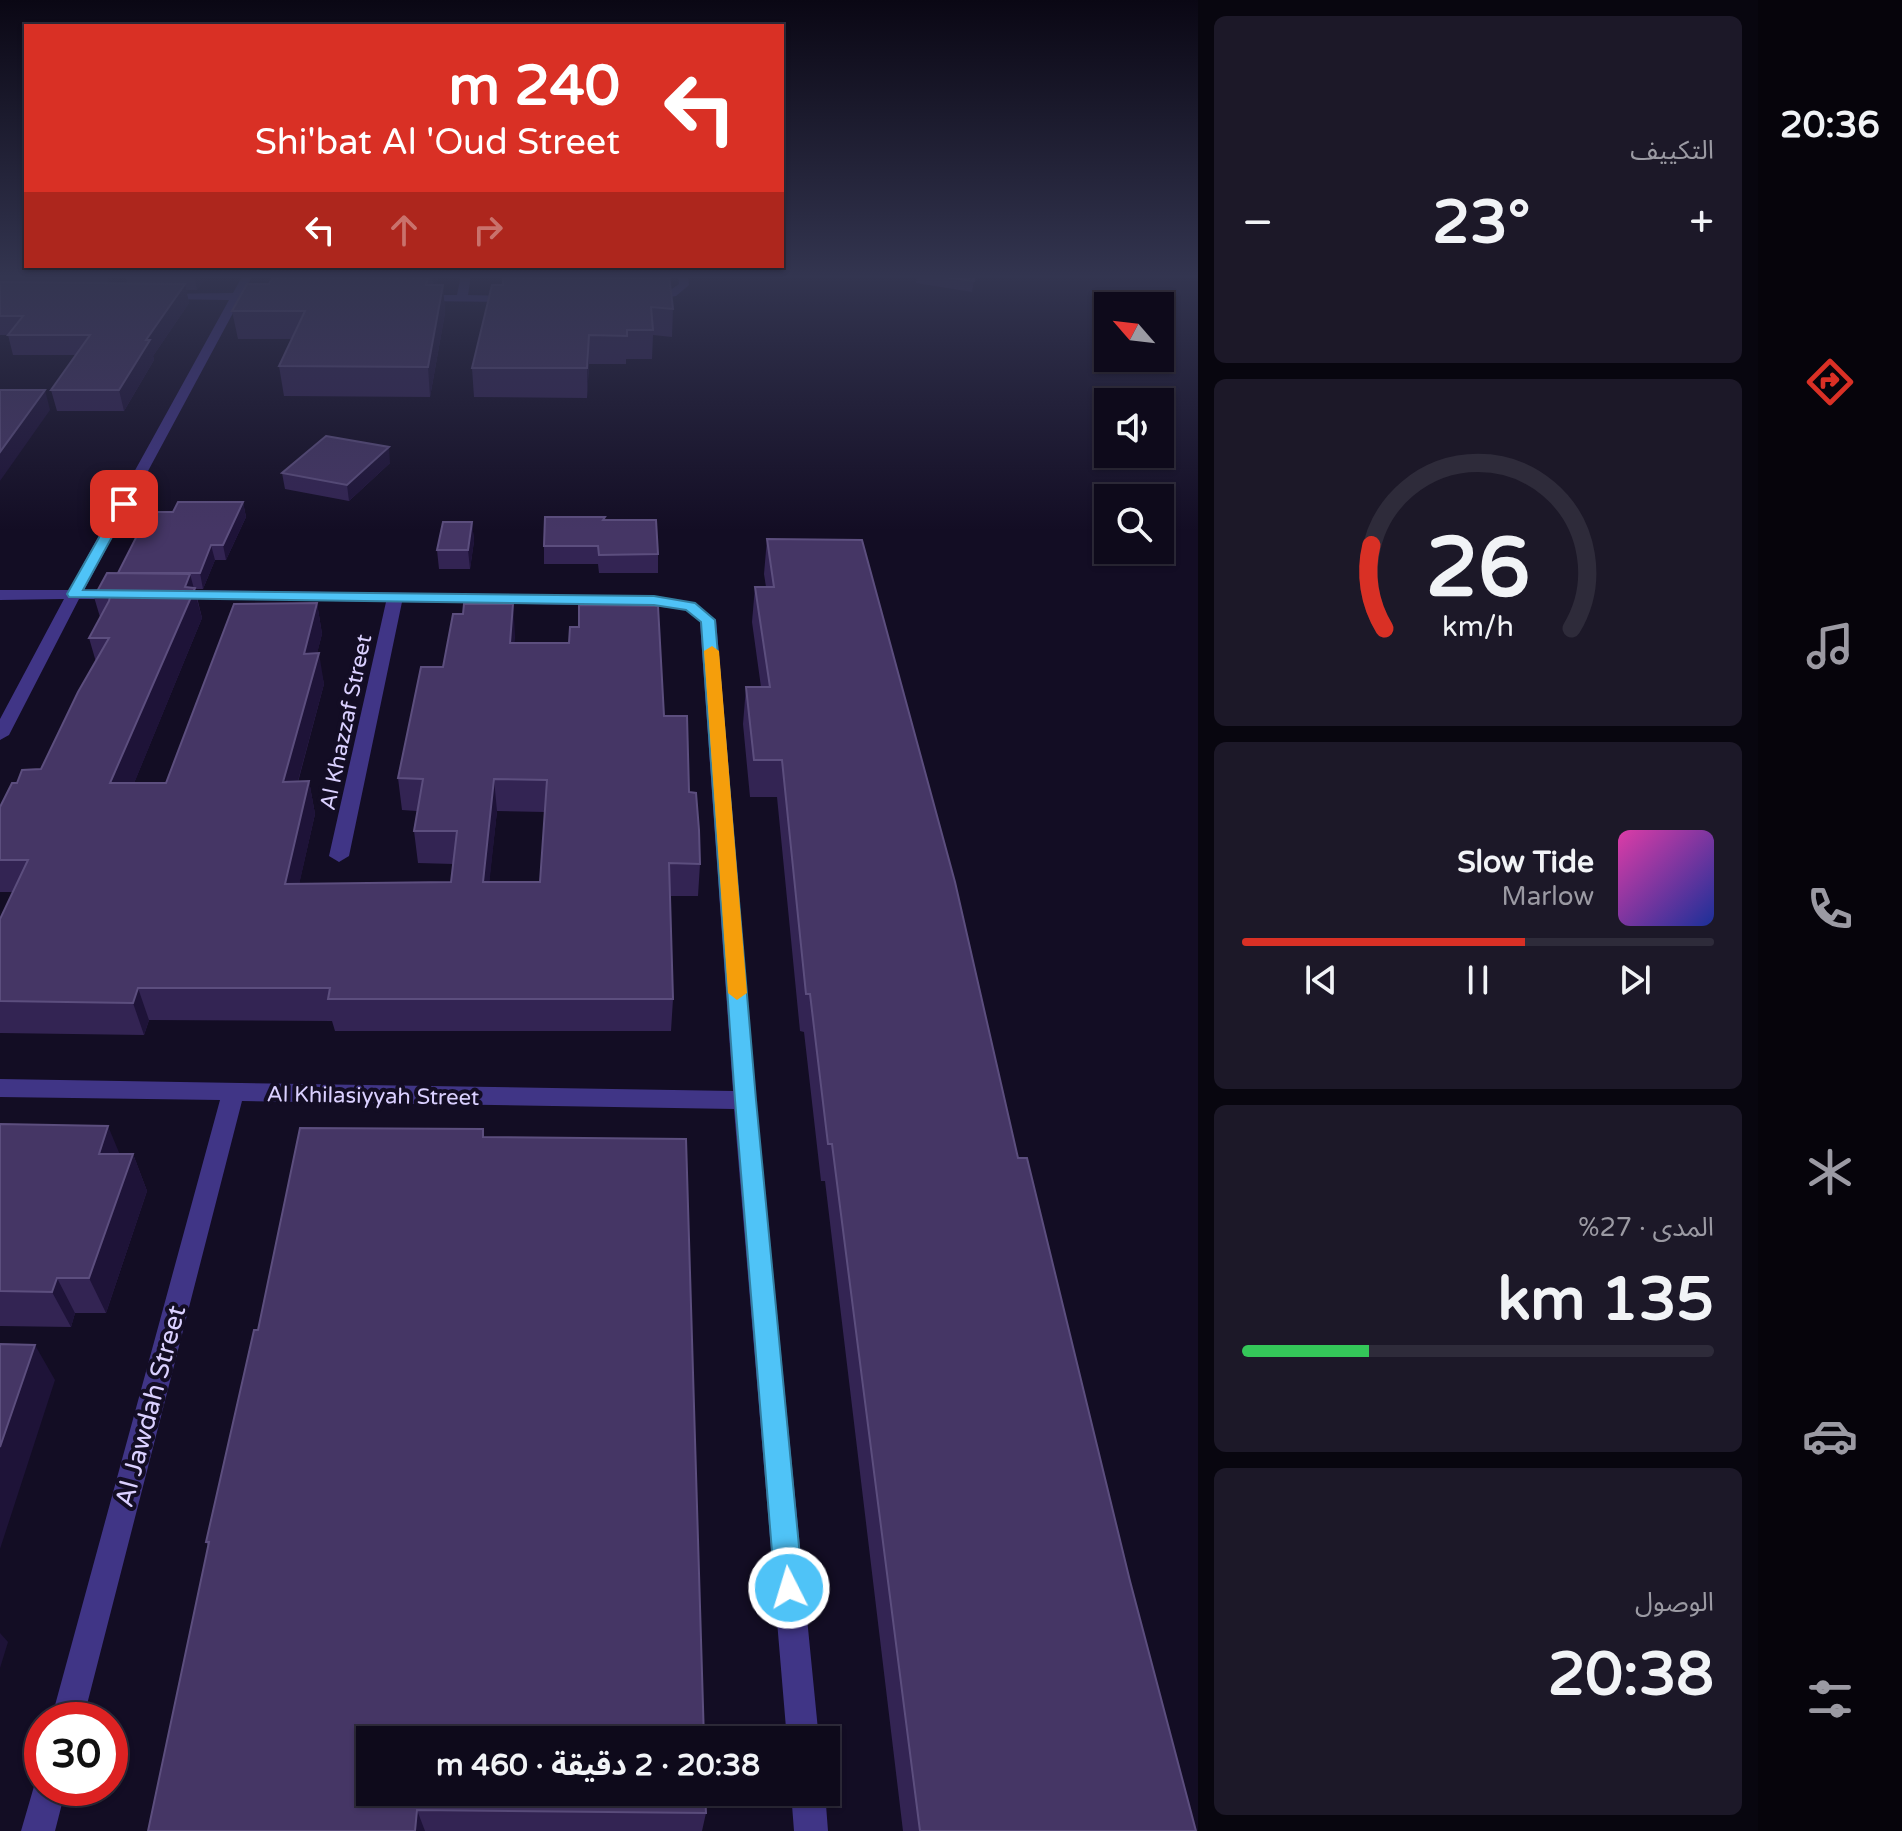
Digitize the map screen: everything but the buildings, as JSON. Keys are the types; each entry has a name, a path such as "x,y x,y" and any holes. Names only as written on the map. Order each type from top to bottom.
{"street":[{"path":"0,735 201,360"},
{"path":"0,595 654,601 690,606 708,620 745,1100 802,1726"},
{"name":"Al Khazzaf Street","path":"339,856 395,598"},
{"name":"Al Khilasiyyah Street","path":"0,1088 745,1100"},
{"name":"Al Jawdah Street","path":"72,1702 233,1093"},
{"path":"38,1831 44,1806"},
{"path":"809,1806 811,1831"}],"slow traffic":[{"path":"712,651 737,993"}],"route":[{"path":"124,504 74,594 654,601 690,606 708,620 745,1100 789,1588"}]}
